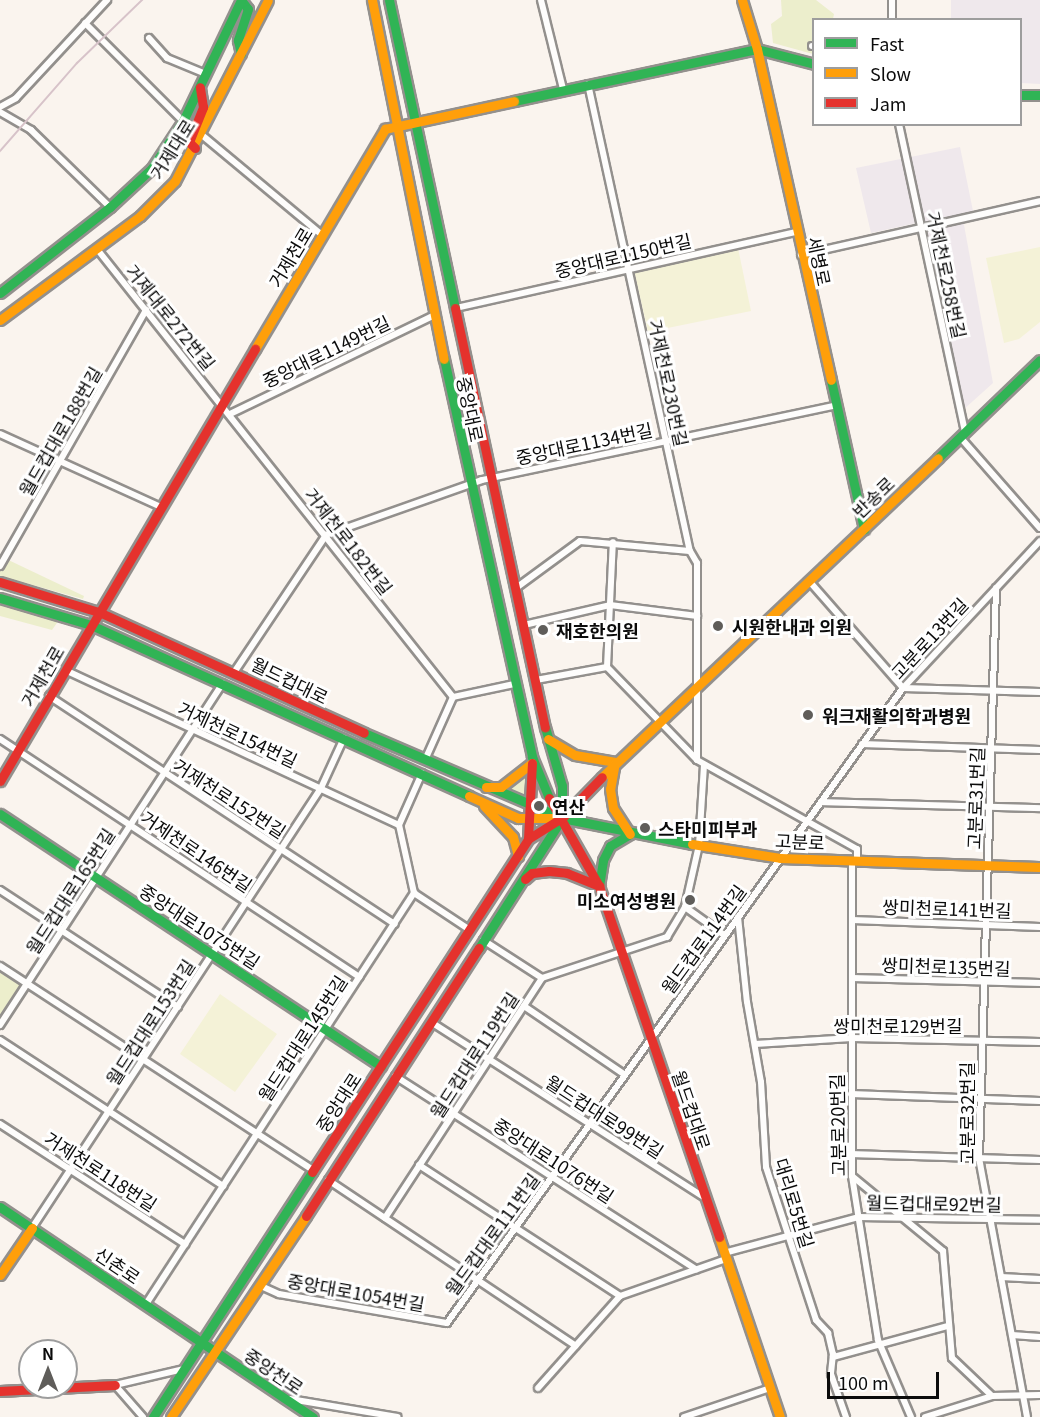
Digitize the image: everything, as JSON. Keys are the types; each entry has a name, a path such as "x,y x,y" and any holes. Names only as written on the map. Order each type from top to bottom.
{"main road":[{"path":"241,0 248,9 238,40 241,54"},
{"name":"거제대로","path":"0,293 110,207 152,168 183,121 241,0"},
{"name":"거제대로","path":"0,320 97,249 165,193 202,135 268,0"},
{"name":"중앙대로","path":"372,0 395,126 469,485 514,684 532,760 546,793 562,818"},
{"name":"중앙대로","path":"171,1417 261,1286 562,818 562,786 548,739 516,588 486,479 456,308 389,0"},
{"name":"세병로","path":"742,0 757,49 834,406 864,529"},
{"name":"거제천로","path":"0,781 385,129 416,120 757,49 812,64"},
{"path":"195,148 189,142 202,107 200,87"},
{"path":"1022,95 1040,95"},
{"name":"반송로","path":"562,818 615,762 658,721 696,690 1040,360"},
{"name":"월드컵대로","path":"0,582 99,612 235,672 483,787 562,818 599,886 780,1417"},
{"name":"월드컵대로","path":"0,598 91,625 529,820 562,818"},
{"path":"517,885 532,873 549,871 567,873 599,886 603,860 610,846 630,834 613,808 610,789 615,762 575,755 548,739"},
{"path":"483,787 501,787 532,760"},
{"path":"528,839 532,760"},
{"path":"471,796 502,823 516,843 518,856"},
{"name":"중앙대로1075번길","path":"0,814 381,1066"},
{"name":"중앙대로","path":"153,1417 528,839 562,818"},
{"name":"고분로","path":"562,818 630,834 780,858 1040,867"},
{"name":"신촌로","path":"0,1207 216,1351"},
{"path":"0,1275 32,1228"},
{"name":"중앙천로","path":"216,1351 313,1417"},
{"path":"0,1391 115,1385"}],"street":[{"path":"0,107 16,98 107,0"},
{"path":"541,0 563,89"},
{"path":"892,0 892,18"},
{"path":"85,23 183,121"},
{"path":"149,38 167,58 206,74"},
{"name":"거제천로230번길","path":"588,84 690,551 697,563 697,760"},
{"path":"0,112 31,130 110,207"},
{"name":"거제천로258번길","path":"899,126 962,435"},
{"path":"202,135 322,235"},
{"path":"801,255 1040,201"},
{"name":"중앙대로1150번길","path":"456,308 796,231"},
{"name":"거제대로272번길","path":"97,249 222,404"},
{"name":"월드컵대로188번길","path":"0,566 146,310"},
{"name":"중앙대로1149번길","path":"230,414 435,315"},
{"name":"거제천로182번길","path":"222,404 453,697"},
{"name":"중앙대로1134번길","path":"326,535 486,479 834,406"},
{"path":"0,434 161,507"},
{"path":"962,435 1040,528"},
{"path":"235,672 326,535"},
{"path":"516,588 580,541 613,542 690,551"},
{"name":"고분로13번길","path":"780,858 903,687 1040,541"},
{"path":"613,542 607,667 697,760 857,849 855,860"},
{"path":"810,582 903,687 1040,692"},
{"name":"고분로31번길","path":"988,865 996,588"},
{"path":"524,625 610,605 697,616"},
{"path":"536,680 607,667"},
{"name":"거제천로154번길","path":"64,670 399,825"},
{"name":"월드컵대로165번길","path":"0,1026 223,683"},
{"path":"425,760 453,697 514,684"},
{"name":"거제천로152번길","path":"49,696 395,924"},
{"name":"월드컵대로153번길","path":"32,1228 321,788 344,738"},
{"name":"거제천로146번길","path":"0,739 359,977"},
{"path":"862,744 1040,750"},
{"path":"483,940 542,978 667,937 685,907 699,845 704,765"},
{"path":"422,774 399,825 414,893 470,930"},
{"path":"821,802 1040,808"},
{"name":"월드컵로114번길","path":"650,1038 780,858"},
{"name":"고분로20번길","path":"855,860 852,920 850,1154 852,1176 878,1342 911,1417"},
{"name":"고분로32번길","path":"988,865 979,1158 1027,1417"},
{"path":"0,890 178,1006"},
{"name":"월드컵대로145번길","path":"146,1304 414,893"},
{"path":"685,907 724,935"},
{"name":"대리로5번길","path":"738,916 755,1044 766,1167 815,1318 828,1332 833,1357 831,1374 846,1417"},
{"name":"쌍미천로141번길","path":"852,920 1040,927"},
{"path":"0,966 313,1170"},
{"name":"월드컵대로119번길","path":"385,1218 542,978"},
{"name":"쌍미천로135번길","path":"852,978 1040,983"},
{"path":"524,1006 625,1075"},
{"name":"월드컵대로99번길","path":"431,1022 705,1197"},
{"name":"월드컵대로111번길","path":"447,1323 650,1038"},
{"name":"쌍미천로129번길","path":"755,1044 852,1038 1040,1042"},
{"path":"0,1040 223,1186"},
{"name":"중앙대로1076번길","path":"395,1076 696,1269"},
{"path":"851,1094 1040,1101"},
{"name":"거제천로118번길","path":"0,1124 185,1244"},
{"path":"850,1154 1040,1160"},
{"path":"419,1165 620,1296 538,1388"},
{"path":"852,1176 943,1251 952,1358 992,1396"},
{"path":"328,1180 576,1346"},
{"name":"월드컵대로92번길","path":"620,1296 789,1234 858,1217 1040,1220"},
{"path":"1001,1277 1040,1279"},
{"name":"중앙대로1054번길","path":"261,1286 279,1294 447,1323"},
{"path":"833,1357 878,1342 948,1326"},
{"path":"1012,1335 1040,1337"},
{"path":"143,1417 115,1385 184,1369"},
{"path":"684,1417 770,1388"},
{"path":"925,1417 992,1396 1040,1395"},
{"path":"283,1398 398,1417"}],"shaded area":[{"path":"951,0 1040,0 1040,84 1022,83 1022,18 951,18"},
{"path":"960,147 973,211 962,214 993,383 963,410 921,222 871,233 856,168"},
{"path":"1040,247 1040,322 1019,339 1004,343 986,258"},
{"path":"738,248 751,311 648,332 634,271"},
{"path":"220,994 277,1034 235,1092 180,1054"}],"green space":[{"path":"781,0 816,0 834,14 833,18 812,18 812,54 773,43 771,24 782,16"},
{"path":"0,556 84,596 83,599 0,576"},
{"path":"0,604 59,620 52,630 0,616"},
{"path":"525,774 525,795 507,792 506,788"},
{"path":"0,968 23,984 3,1015 0,1014"}],"railway":[{"path":"0,151 77,63 142,0"}],"traffic: fast":[{"path":"241,0 248,9 238,40 241,54"},
{"path":"0,293 110,207 152,168 183,121 241,0"},
{"path":"389,0 455,308"},
{"path":"514,101 757,49 812,63"},
{"path":"1022,95 1040,95"},
{"path":"444,359 532,757 549,798"},
{"path":"938,458 1040,360"},
{"path":"831,380 864,529"},
{"path":"0,598 91,625 469,796"},
{"path":"479,948 562,818 562,786 545,727"},
{"path":"364,733 562,818 692,844"},
{"path":"0,814 381,1066"},
{"path":"599,886 603,860 610,846 630,834"},
{"path":"153,1417 312,1172"},
{"path":"0,1207 313,1417"}],"traffic: slow":[{"path":"0,320 140,216 175,181 268,0"},
{"path":"372,0 444,359"},
{"path":"742,0 757,49 831,380"},
{"path":"255,349 385,129 514,101"},
{"path":"602,777 938,458"},
{"path":"548,739 575,755 615,762 610,789 613,808 630,834"},
{"path":"486,787 501,787 532,763"},
{"path":"469,796 518,818 557,818"},
{"path":"484,806 513,837 518,856"},
{"path":"692,844 780,858 1040,867"},
{"path":"171,1417 306,1216"},
{"path":"0,1275 32,1228"},
{"path":"719,1237 780,1417"}],"traffic: jam":[{"path":"195,148 189,142 203,107 200,87"},
{"path":"455,308 545,727"},
{"path":"0,781 255,349"},
{"path":"0,582 99,612 364,733"},
{"path":"528,839 532,763"},
{"path":"312,1172 528,839 562,818 602,777"},
{"path":"549,798 599,886 719,1237"},
{"path":"525,879 532,873 549,871 567,873 599,886"},
{"path":"306,1216 479,948"},
{"path":"0,1391 115,1385"}],"place":[{"name":"시원한내과 의원","path":"718,626"},
{"name":"재호한의원","path":"543,630"},
{"name":"워크재활의학과병원","path":"808,715"},
{"name":"연산","path":"539,806"},
{"name":"스타미피부과","path":"645,828"},
{"name":"미소여성병원","path":"690,900"}]}
